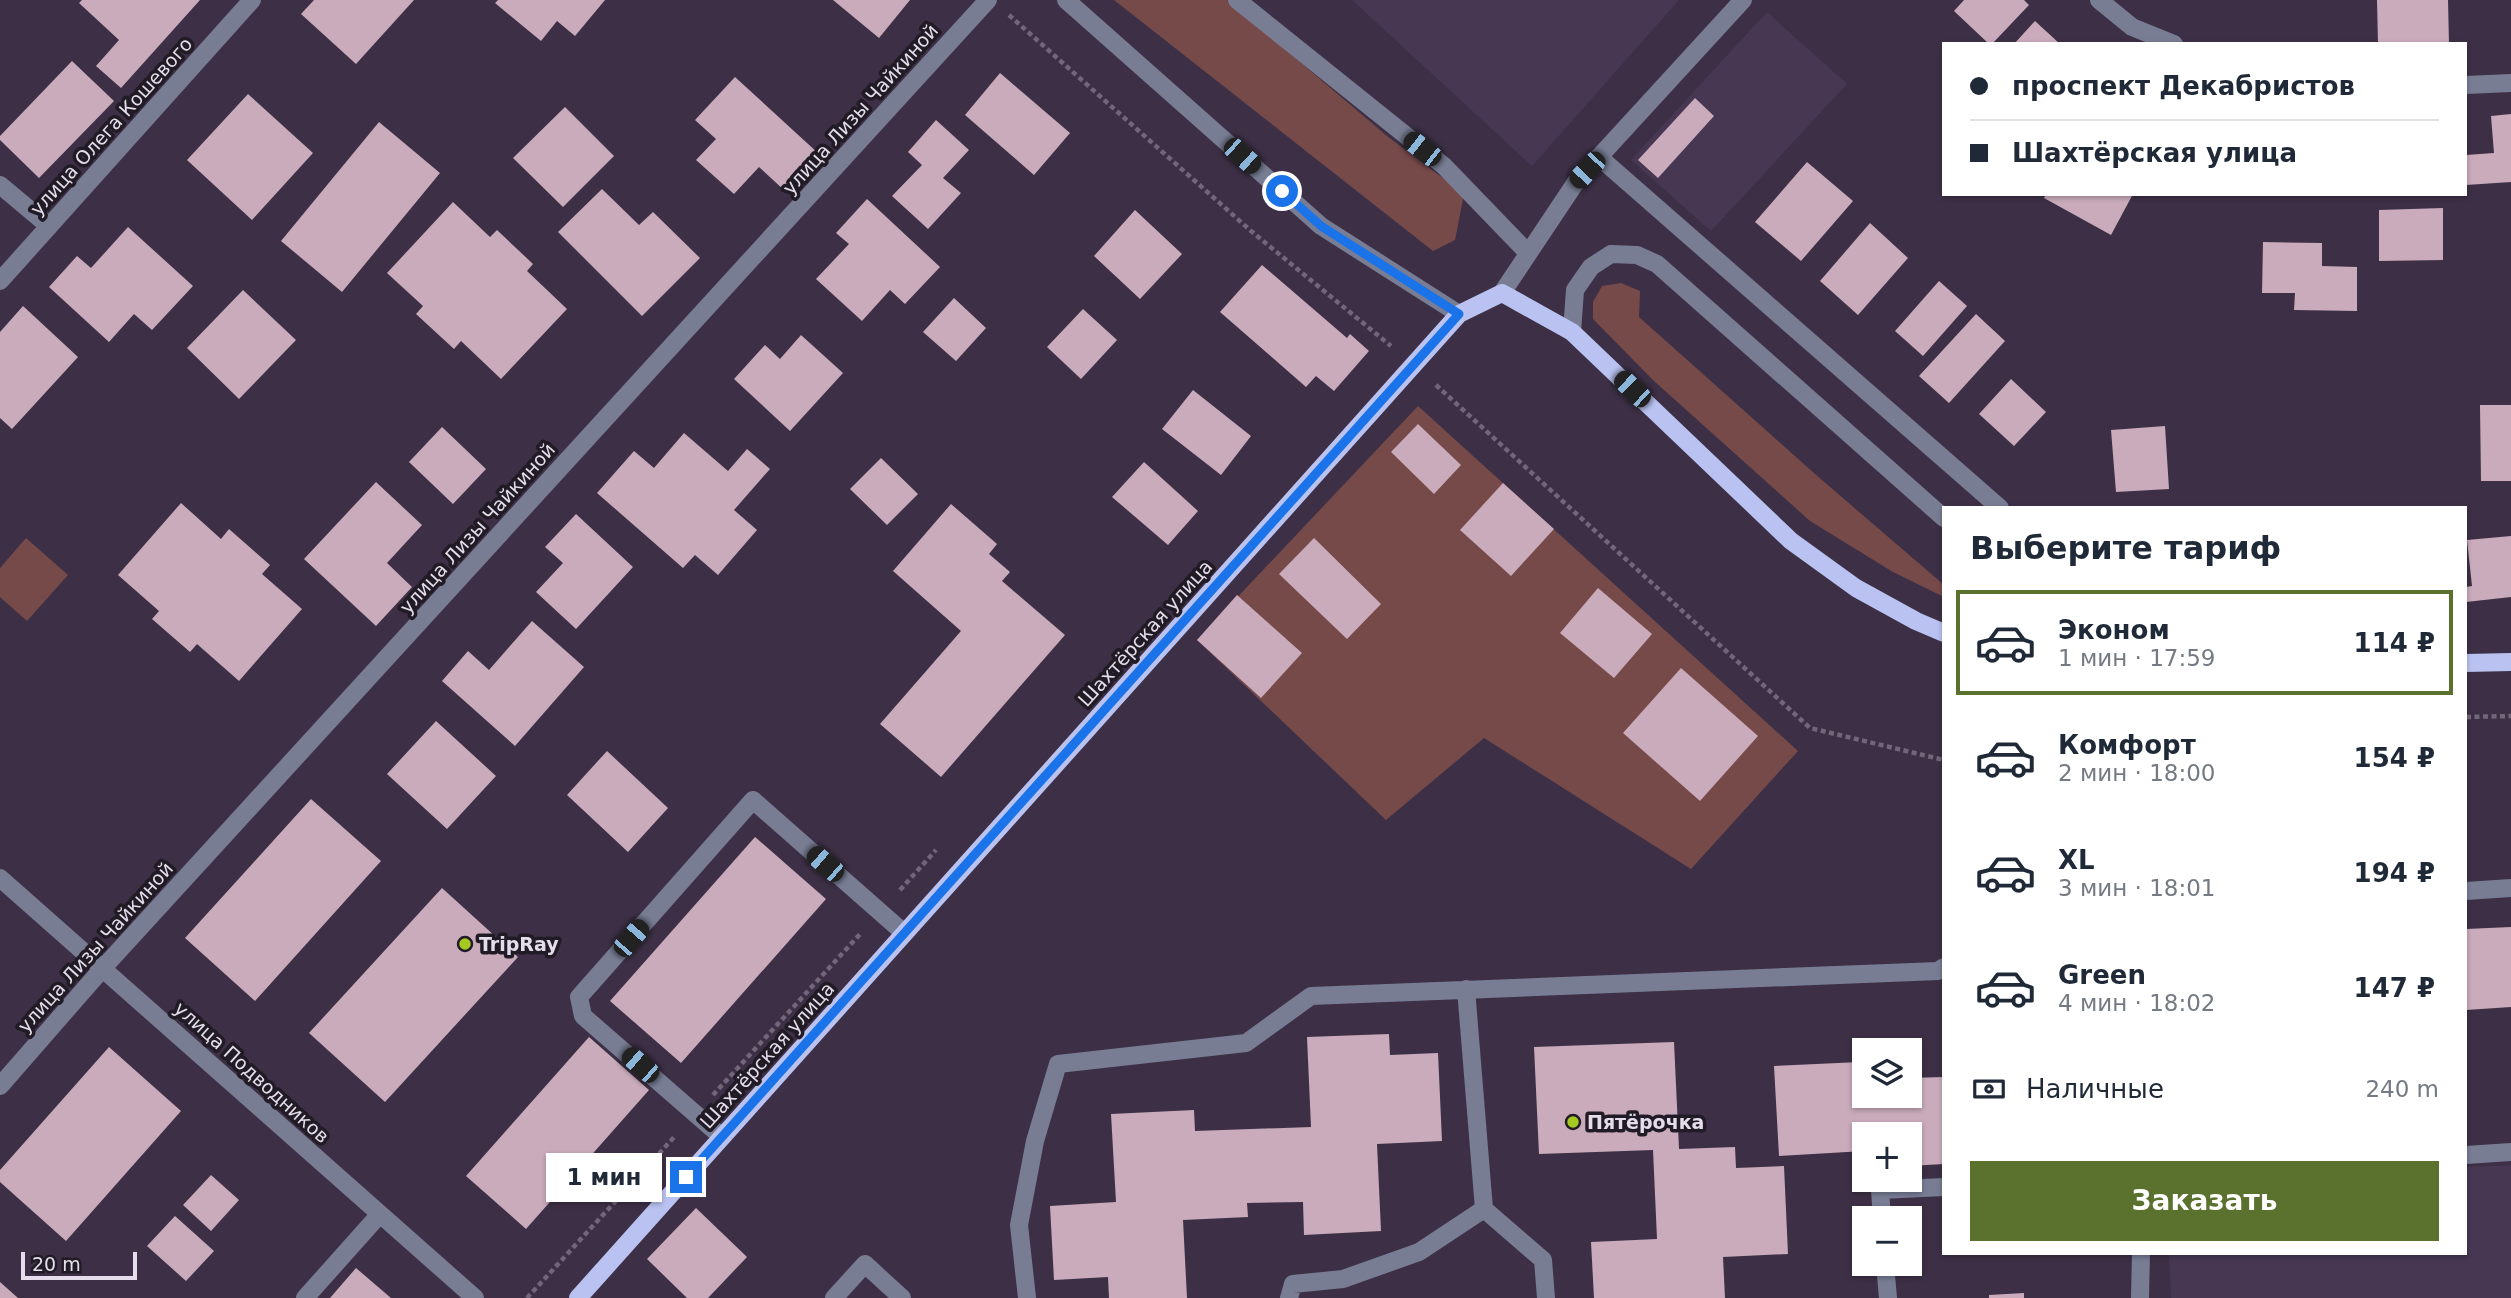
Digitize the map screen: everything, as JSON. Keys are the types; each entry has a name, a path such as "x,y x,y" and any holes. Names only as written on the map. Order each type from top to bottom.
{"main road":[{"name":"Шахтёрская улица","path":"578,1298 1459,314 1502,293"},
{"path":"1502,293 1572,332 1791,541 1856,588 1942,632"},
{"path":"2467,663 2511,662"}],"street":[{"name":"улица Олега Кошевого","path":"0,281 252,0"},
{"path":"1066,0 1321,226 1459,314"},
{"path":"1237,0 1444,166 1527,252"},
{"path":"1502,293 1576,182 1743,0"},
{"path":"2099,0 2132,27 2169,42"},
{"name":"улица Лизы Чайкиной","path":"0,1086 103,968 996,5"},
{"path":"2467,85 2511,83"},
{"path":"1599,157 1998,506"},
{"path":"0,185 49,226"},
{"path":"1572,332 1575,290 1591,267 1611,254 1637,255 1657,264 1942,516"},
{"path":"722,1137 583,1016 579,997 753,800 904,933"},
{"name":"улица Подводников","path":"0,878 475,1298"},
{"path":"2467,891 2511,888"},
{"path":"1027,1298 1019,1225 1035,1141 1058,1064 1246,1043 1311,996 1938,971 1942,968"},
{"path":"1466,989 1484,1209 1543,1260 1546,1298"},
{"path":"2467,1155 2511,1152"},
{"path":"1881,1206 1880,1190 1942,1187"},
{"path":"1289,1298 1293,1284 1343,1279 1419,1252 1484,1209"},
{"path":"305,1298 380,1214"},
{"path":"2140,1298 2141,1255"},
{"path":"834,1298 865,1264 902,1298"},
{"path":"1886,1276 1888,1298"}],"path":[{"path":"996,5 1251,230 1395,348"},
{"path":"1436,385 1810,728 1942,760"},
{"path":"2467,717 2511,716"}],"shaded area":[{"path":"1114,0 1227,0 1387,136 1464,194 1455,240 1433,251"},
{"path":"1352,0 1679,0 1532,166"},
{"path":"1767,12 1847,84 1711,231 1631,160"},
{"path":"1621,283 1640,291 1639,317 1942,583 1942,596 1893,572 1810,521 1654,381 1593,319 1593,302 1602,286"},
{"path":"1418,406 1798,751 1691,869 1484,738 1386,820 1197,640"},
{"path":"26,538 68,575 27,621 0,597 0,568"},
{"path":"2511,1165 2511,1298 2171,1298 2169,1255 2467,1255 2467,1167"}],"building":[{"path":"82,0 200,0 121,88 96,66 119,40 79,3"},
{"path":"314,0 414,0 356,64 301,14"},
{"path":"498,0 605,0 575,36 557,21 541,41 495,3"},
{"path":"833,0 910,0 879,38"},
{"path":"1964,0 2024,0 2029,5 1994,42 1987,42 1954,11"},
{"path":"2377,0 2448,0 2449,42 2378,42"},
{"path":"2035,21 2058,42 2016,42"},
{"path":"72,61 114,101 39,178 0,140 0,136"},
{"path":"1000,73 1070,133 1034,175 965,115"},
{"path":"735,77 819,154 785,191 759,167 734,194 696,160 716,139 695,120"},
{"path":"248,94 313,153 252,220 187,160"},
{"path":"1695,98 1714,116 1658,178 1638,160"},
{"path":"565,107 614,156 563,207 513,158"},
{"path":"2511,114 2511,182 2467,185 2467,155 2494,153 2491,116"},
{"path":"936,120 969,150 943,178 961,193 928,229 892,196 922,165 908,152"},
{"path":"379,122 440,173 342,292 281,241"},
{"path":"1807,162 1853,201 1801,261 1755,222"},
{"path":"602,189 639,225 653,212 700,258 642,316 558,232"},
{"path":"2045,196 2132,196 2111,235 2044,198"},
{"path":"867,199 940,267 905,304 890,290 862,321 816,279 849,244 836,233"},
{"path":"453,202 490,237 497,230 533,264 527,271 567,309 501,379 461,341 454,349 416,314 423,306 387,273"},
{"path":"2443,208 2443,260 2379,261 2379,210"},
{"path":"1135,210 1182,254 1140,299 1094,256"},
{"path":"1870,223 1908,258 1858,315 1820,281"},
{"path":"128,227 193,286 152,330 134,314 109,342 49,287 77,256 91,268"},
{"path":"2263,242 2322,243 2322,266 2357,267 2357,311 2294,310 2295,293 2262,293"},
{"path":"1262,265 1347,338 1350,334 1369,351 1334,391 1316,376 1306,387 1220,312"},
{"path":"1939,281 1967,306 1923,356 1895,331"},
{"path":"243,290 296,340 239,399 187,348"},
{"path":"954,298 986,328 956,361 923,332"},
{"path":"23,306 78,357 12,429 0,418 0,332"},
{"path":"1083,309 1117,340 1081,379 1047,347"},
{"path":"1976,314 2005,341 1949,403 1919,376"},
{"path":"801,335 843,373 790,431 734,379 765,345 780,359"},
{"path":"2011,379 2046,412 2014,446 1979,414"},
{"path":"1193,390 1251,436 1221,475 1162,429"},
{"path":"2480,405 2511,405 2511,481 2481,481"},
{"path":"1418,424 1461,465 1434,494 1391,452"},
{"path":"2165,426 2169,489 2116,492 2111,430"},
{"path":"442,427 486,469 453,504 409,462"},
{"path":"684,433 728,471 747,449 770,469 734,510 757,530 718,575 695,555 683,568 597,493 634,451 654,468"},
{"path":"881,458 918,494 887,525 850,489"},
{"path":"1144,462 1198,511 1168,545 1112,497"},
{"path":"376,482 422,525 387,563 412,587 376,626 304,559"},
{"path":"1503,483 1554,529 1511,576 1460,530"},
{"path":"181,503 221,539 229,529 270,565 262,574 302,609 239,681 197,644 190,652 152,619 159,611 118,575"},
{"path":"951,504 997,544 989,554 1010,572 1002,581 1065,635 941,777 880,724 961,631 893,571"},
{"path":"576,514 633,567 576,629 536,592 563,563 545,547"},
{"path":"2511,536 2511,597 2467,602 2467,587 2472,586 2467,540"},
{"path":"1314,538 1381,604 1347,639 1279,574"},
{"path":"1598,588 1652,634 1614,678 1560,633"},
{"path":"1237,595 1302,653 1261,698 1197,640"},
{"path":"532,621 584,667 515,746 442,681 468,651 489,670"},
{"path":"1681,668 1758,736 1700,801 1623,733"},
{"path":"436,721 496,776 447,829 387,774"},
{"path":"607,751 668,808 628,852 567,795"},
{"path":"311,799 381,861 255,1001 185,938"},
{"path":"755,837 826,899 681,1063 610,1001"},
{"path":"442,888 518,957 385,1102 309,1033"},
{"path":"2511,927 2511,1007 2467,1010 2467,929"},
{"path":"1389,1034 1390,1055 1438,1053 1442,1141 1377,1144 1381,1231 1304,1235 1303,1202 1247,1203 1248,1217 1183,1220 1187,1298 1109,1298 1108,1277 1054,1280 1050,1206 1116,1202 1111,1114 1194,1110 1195,1131 1311,1127 1307,1037"},
{"path":"589,1037 649,1090 526,1229 466,1176"},
{"path":"1674,1042 1679,1149 1735,1147 1736,1168 1784,1166 1788,1254 1723,1257 1725,1298 1594,1298 1591,1242 1657,1239 1653,1150 1539,1154 1534,1047"},
{"path":"109,1047 181,1111 66,1241 0,1182 0,1170"},
{"path":"1852,1062 1852,1108 1922,1108 1922,1078 1942,1077 1942,1164 1922,1165 1922,1122 1852,1122 1852,1152 1779,1156 1774,1066"},
{"path":"211,1175 239,1200 211,1231 183,1205"},
{"path":"696,1208 747,1257 708,1298 687,1298 647,1259"},
{"path":"175,1216 214,1251 186,1281 147,1246"},
{"path":"356,1268 391,1298 330,1298"},
{"path":"0,1282 18,1298 0,1298"},
{"path":"2024,1293 2024,1298 1989,1298 1989,1295"}],"place":[{"name":"TripRay","path":"465,944"},
{"name":"Пятёрочка","path":"1573,1122"}],"route":[{"path":"686,1177 1459,314 1321,226 1282,191"}]}
